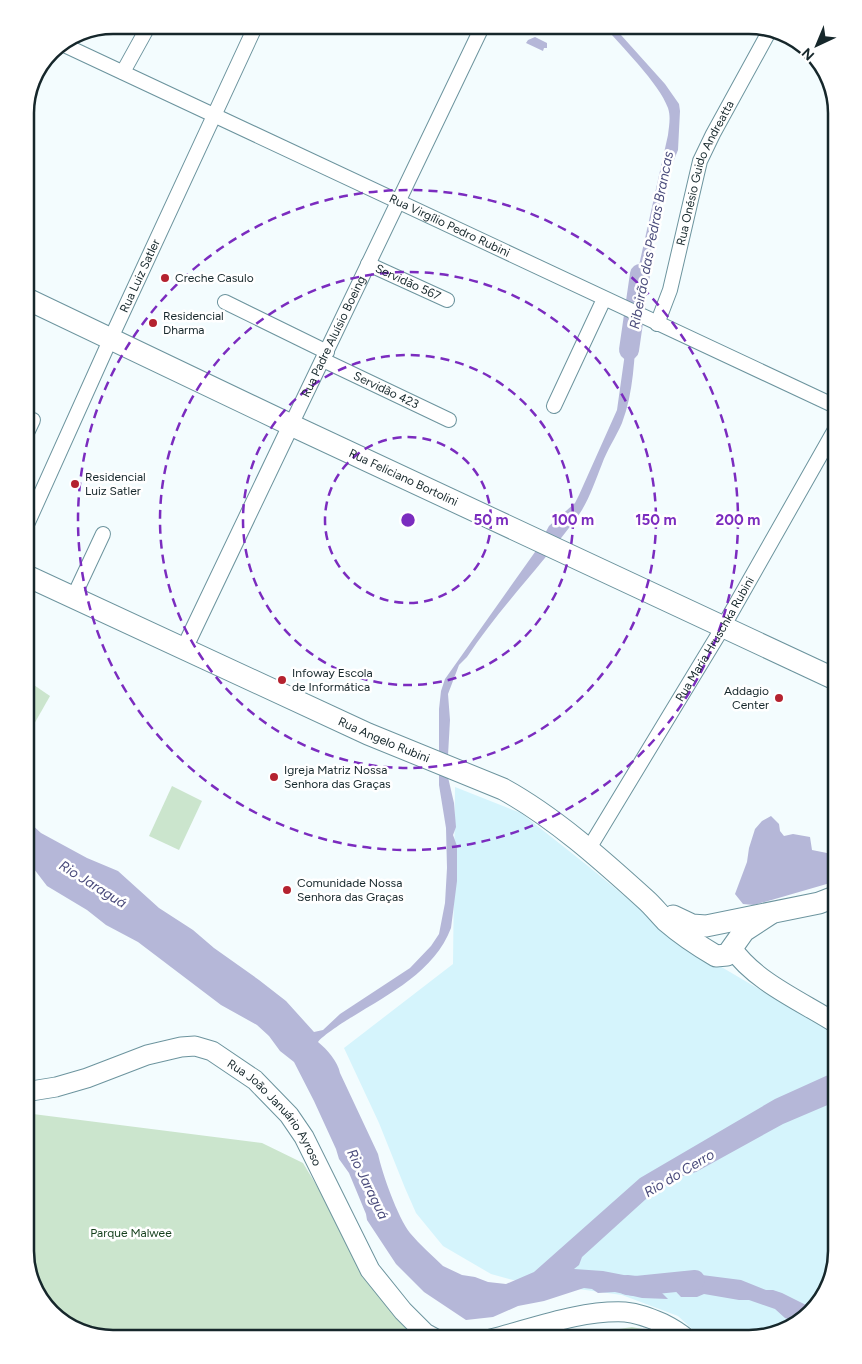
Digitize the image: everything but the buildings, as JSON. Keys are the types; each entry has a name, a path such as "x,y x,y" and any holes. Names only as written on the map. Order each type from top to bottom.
{"main road":[{"name":"Rua Feliciano Bortolini","path":"34,302 291,425 828,676"},
{"name":"Rua Angelo Rubini","path":"34,579 368,734 503,789 524,801 588,850 653,906 668,922 720,953"},
{"path":"653,906 684,922 699,927 770,914 828,900"},
{"path":"770,914 744,931 720,953 746,964 768,983 828,1019"},
{"name":"Rua João Januário Ayroso","path":"34,1091 56,1087 87,1078 147,1055 181,1047 195,1046 212,1050 255,1080 289,1115 304,1137 370,1270 403,1311 422,1330"},
{"path":"525,1330 570,1318 599,1313 626,1312 648,1317 677,1330"}],"street":[{"path":"123,72 144,34"},
{"name":"Rua Luiz Satler","path":"34,509 252,34"},
{"name":"Rua Padre Aluísio Boeing","path":"184,649 479,34"},
{"name":"Rua Onésio Guido Andreatta","path":"657,324 670,290 700,161 767,36"},
{"name":"Rua Virgílio Pedro Rubini","path":"69,47 828,403"},
{"name":"Servidão 567","path":"368,264 447,300"},
{"path":"554,406 604,299"},
{"name":"Servidão 423","path":"225,302 449,420"},
{"name":"Rua Maria Hruschka Rubini","path":"588,850 723,627 828,442"},
{"path":"73,598 103,534"}],"shaded area":[{"path":"455,787 521,813 684,945 828,1030 828,1261 818,1291 809,1303 793,1317 764,1329 693,1330 678,1316 622,1295 513,1280 491,1274 443,1246 416,1213 379,1123 344,1048 453,964"}],"green space":[{"path":"34,685 50,696 34,724"},
{"path":"172,786 202,801 179,850 149,836"},
{"name":"Parque Malwee","path":"34,1114 262,1143 303,1163 379,1289 415,1330 108,1330 98,1329 78,1322 61,1311 53,1303 42,1286 36,1271 34,1261"},
{"path":"632,1327 648,1330 612,1330"}],"water":[{"path":"611,34 620,34 665,84 679,104 680,111 678,150 663,187 656,235 639,302 632,298 668,135 669,115 668,108 657,87"},
{"path":"535,37 547,43 547,48 544,48 543,51 526,43"},
{"name":"Rio do Cerro","path":"627,321 637,326 629,399 622,423 604,459 587,501 566,531 459,665 448,694 450,720 447,773 454,803 456,827 453,835 457,846 457,881 451,928 444,943 422,969 395,990 339,1025 318,1042 337,1064 378,1154 387,1183 405,1226 443,1266 462,1275 488,1282 506,1284 534,1272 640,1178 775,1099 828,1075 828,1105 783,1124 696,1172 679,1177 646,1199 582,1257 579,1265 574,1269 603,1271 647,1278 668,1299 642,1298 615,1292 598,1293 592,1289 584,1288 544,1301 518,1306 493,1317 466,1320 424,1292 396,1264 367,1220 349,1173 339,1159 314,1101 294,1062 280,1051 269,1036 257,1025 221,1005 138,942 106,925 87,910 47,886 34,869 34,827 41,833 87,858 118,871 159,908 193,930 214,948 286,1001 314,1032 323,1030 340,1014 410,968 431,946 439,934 445,903 447,868 446,828 439,785 439,709 441,691 445,679 535,552 549,526 575,503 617,410 626,346"},
{"path":"771,816 779,824 780,831 784,836 793,834 810,837 812,850 827,853 828,884 754,905 743,904 735,894 747,862 755,829 762,821"},
{"path":"702,1275 741,1280 766,1290 782,1293 807,1305 789,1319 775,1309 749,1300 704,1294 697,1297 681,1297 663,1278 676,1279"}],"waterway":[{"name":"Ribeirão das Pedras Brancas","path":"629,350 640,274"},
{"name":"Rio Jaraguá","path":"627,1285 636,1286 695,1280"}],"place":[{"name":"Creche Casulo","path":"165,278"},
{"name":"Residencial Dharma","path":"153,323"},
{"name":"Residencial Luiz Satler","path":"75,484"},
{"name":"Infoway Escola de Informática","path":"282,680"},
{"name":"Addagio Center","path":"779,698"},
{"name":"Igreja Matriz Nossa Senhora das Graças","path":"274,777"},
{"name":"Comunidade Nossa Senhora das Graças","path":"287,890"}]}
